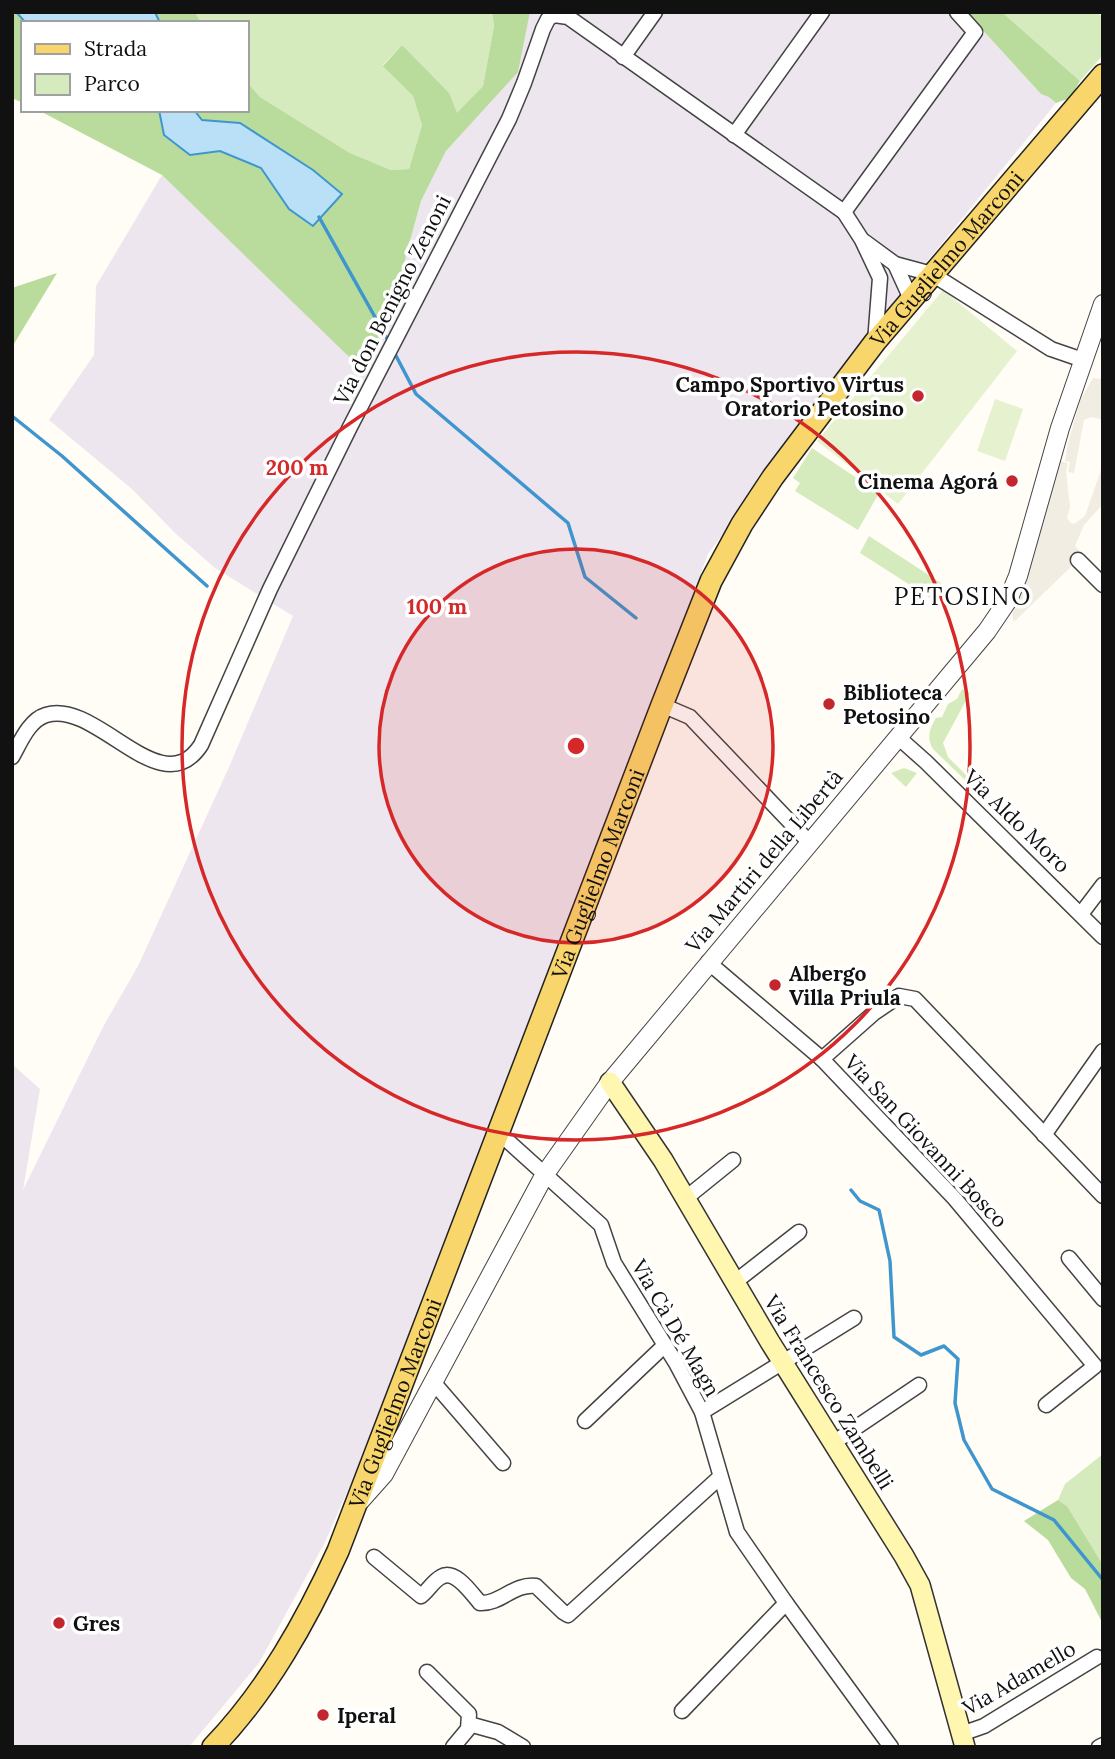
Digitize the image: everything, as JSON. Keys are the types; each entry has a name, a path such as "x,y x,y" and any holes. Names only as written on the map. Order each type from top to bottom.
{"main road":[{"name":"Via Guglielmo Marconi","path":"215,1746 281,1660 316,1598 358,1503 711,581 742,524 801,437 875,342 1103,75"},
{"name":"Via Francesco Zambelli","path":"610,1082 663,1160 782,1361 920,1585 963,1740"}],"street":[{"path":"623,57 655,12"},
{"path":"734,135 822,12"},
{"path":"844,212 975,32 957,12"},
{"name":"Via don Benigno Zenoni","path":"12,757 35,722 46,715 62,714 81,719 153,761 167,765 182,764 193,757 350,427 509,119 548,19 554,15 568,18 844,212 862,240 880,278 881,293 875,342"},
{"name":"Via don Benigno Zenoni","path":"862,240 895,264 932,274 1051,349 1092,351"},
{"name":"Via don Benigno Zenoni","path":"895,264 911,299"},
{"path":"880,278 911,299"},
{"name":"Via Martiri della Libertà","path":"358,1503 384,1474 545,1174 610,1082 988,631 1018,576 1060,428 1092,351 1103,304"},
{"path":"1078,560 1102,584"},
{"path":"662,705 690,717 809,842"},
{"name":"Via Aldo Moro","path":"899,738 1103,937"},
{"path":"1081,914 1103,885"},
{"name":"Via San Giovanni Bosco","path":"708,962 822,1059 955,1199 1100,1368 1046,1405"},
{"path":"822,1059 874,1013 899,996 915,999 1103,1196"},
{"path":"1044,1135 1103,1051"},
{"name":"Via Cà Dé Magn","path":"499,1133 601,1226 614,1263 665,1345 702,1412 737,1532 891,1747"},
{"path":"686,1198 733,1160"},
{"path":"735,1282 799,1232"},
{"path":"1069,1258 1103,1299"},
{"path":"702,1412 854,1318"},
{"path":"585,1421 665,1345"},
{"path":"434,1383 503,1463"},
{"path":"833,1443 919,1385"},
{"path":"383,1440 395,1439 410,1427"},
{"path":"374,1557 421,1596 441,1577 448,1575 455,1577 480,1603 489,1604 521,1586 536,1586 568,1615 720,1477"},
{"path":"682,1711 786,1603"},
{"name":"Via Adamello","path":"963,1740 1097,1657"},
{"path":"427,1672 469,1714 468,1729 453,1747"},
{"path":"469,1724 498,1732 523,1747"}],"shaded area":[{"path":"530,12 966,12 1041,94 1049,96 1056,103 926,263 708,554 379,1421 324,1544 259,1663 189,1747 12,1747 12,1064 40,1089 23,1190 104,1025 138,966 229,767 293,616 215,568 175,533 132,489 49,420 94,355 96,286 162,175 361,367 399,295 406,255 421,201 446,151 517,72"},
{"path":"1093,378 1103,379 1103,420 1091,417 1084,420 1074,473 1068,472 1070,462 1065,461 1068,443 1080,401"},
{"path":"1060,461 1068,463 1066,471 1070,507 1067,518 1071,523 1074,524 1085,516 1103,464 1103,504 1084,525 1075,546 1080,551 1076,562 1014,622 1012,615"}],"green space":[{"path":"12,12 16,12 24,21 21,21 21,102 12,98"},
{"path":"155,12 195,12 200,21 159,21"},
{"path":"195,12 492,12 494,26 483,86 457,114 402,45 383,65 413,96 422,125 409,169 391,170 350,153 260,97 248,83 248,21 200,21"},
{"path":"492,12 530,12 518,72 446,151 421,201 406,255 399,295 368,367 361,367 344,352 162,175 42,112 159,112 164,135 190,155 220,151 261,168 289,209 313,226 341,194 313,170 240,123 202,120 196,112 248,112 248,83 260,97 350,153 391,170 409,169 422,125 413,96 383,66 402,45 449,93 457,113 483,86 494,26"},
{"path":"966,12 1002,12 1080,81 1070,98 1056,103 1041,94"},
{"path":"1002,12 1097,12 1103,18 1103,55 1080,81"},
{"path":"57,273 12,347 12,288"},
{"name":"Campo Sportivo Virtus Oratorio Petosino","path":"943,290 1017,351 898,504 817,441"},
{"path":"995,399 1023,409 1005,461 977,451"},
{"path":"812,448 879,493 858,530 795,491 800,483 793,478"},
{"path":"869,536 944,585 935,601 860,553"},
{"path":"962,689 970,693 943,743 948,757 969,778 966,781 933,749 929,737 936,718 942,717 948,704 957,699"},
{"path":"904,768 917,773 906,787 891,773"},
{"path":"1103,1454 1103,1565 1067,1506 1058,1500 1065,1484"},
{"path":"1058,1500 1067,1506 1103,1565 1103,1624 1085,1589 1071,1578 1048,1540 1024,1521"}],"water":[{"path":"16,12 155,12 159,21 24,21"},
{"path":"159,112 196,112 202,120 240,123 313,170 342,194 313,226 289,209 261,168 220,151 190,155 164,135"}],"waterway":[{"path":"319,217 389,342"},
{"path":"394,352 416,394 568,523 585,577 636,618"},
{"path":"12,416 62,456 207,586"},
{"path":"851,1190 860,1201 879,1210 890,1261 894,1337 921,1355 944,1346 958,1359 955,1403 964,1440 992,1489 1054,1520 1103,1580"}],"place":[{"name":"Campo Sportivo Virtus Oratorio Petosino","path":"918,396"},
{"name":"Cinema Agorá","path":"1012,481"},
{"name":"Biblioteca Petosino","path":"829,704"},
{"name":"Albergo Villa Priula","path":"775,985"},
{"name":"Gres","path":"59,1623"},
{"name":"Iperal","path":"323,1715"}],"district":[{"name":"PETOSINO","path":"963,596"}]}
